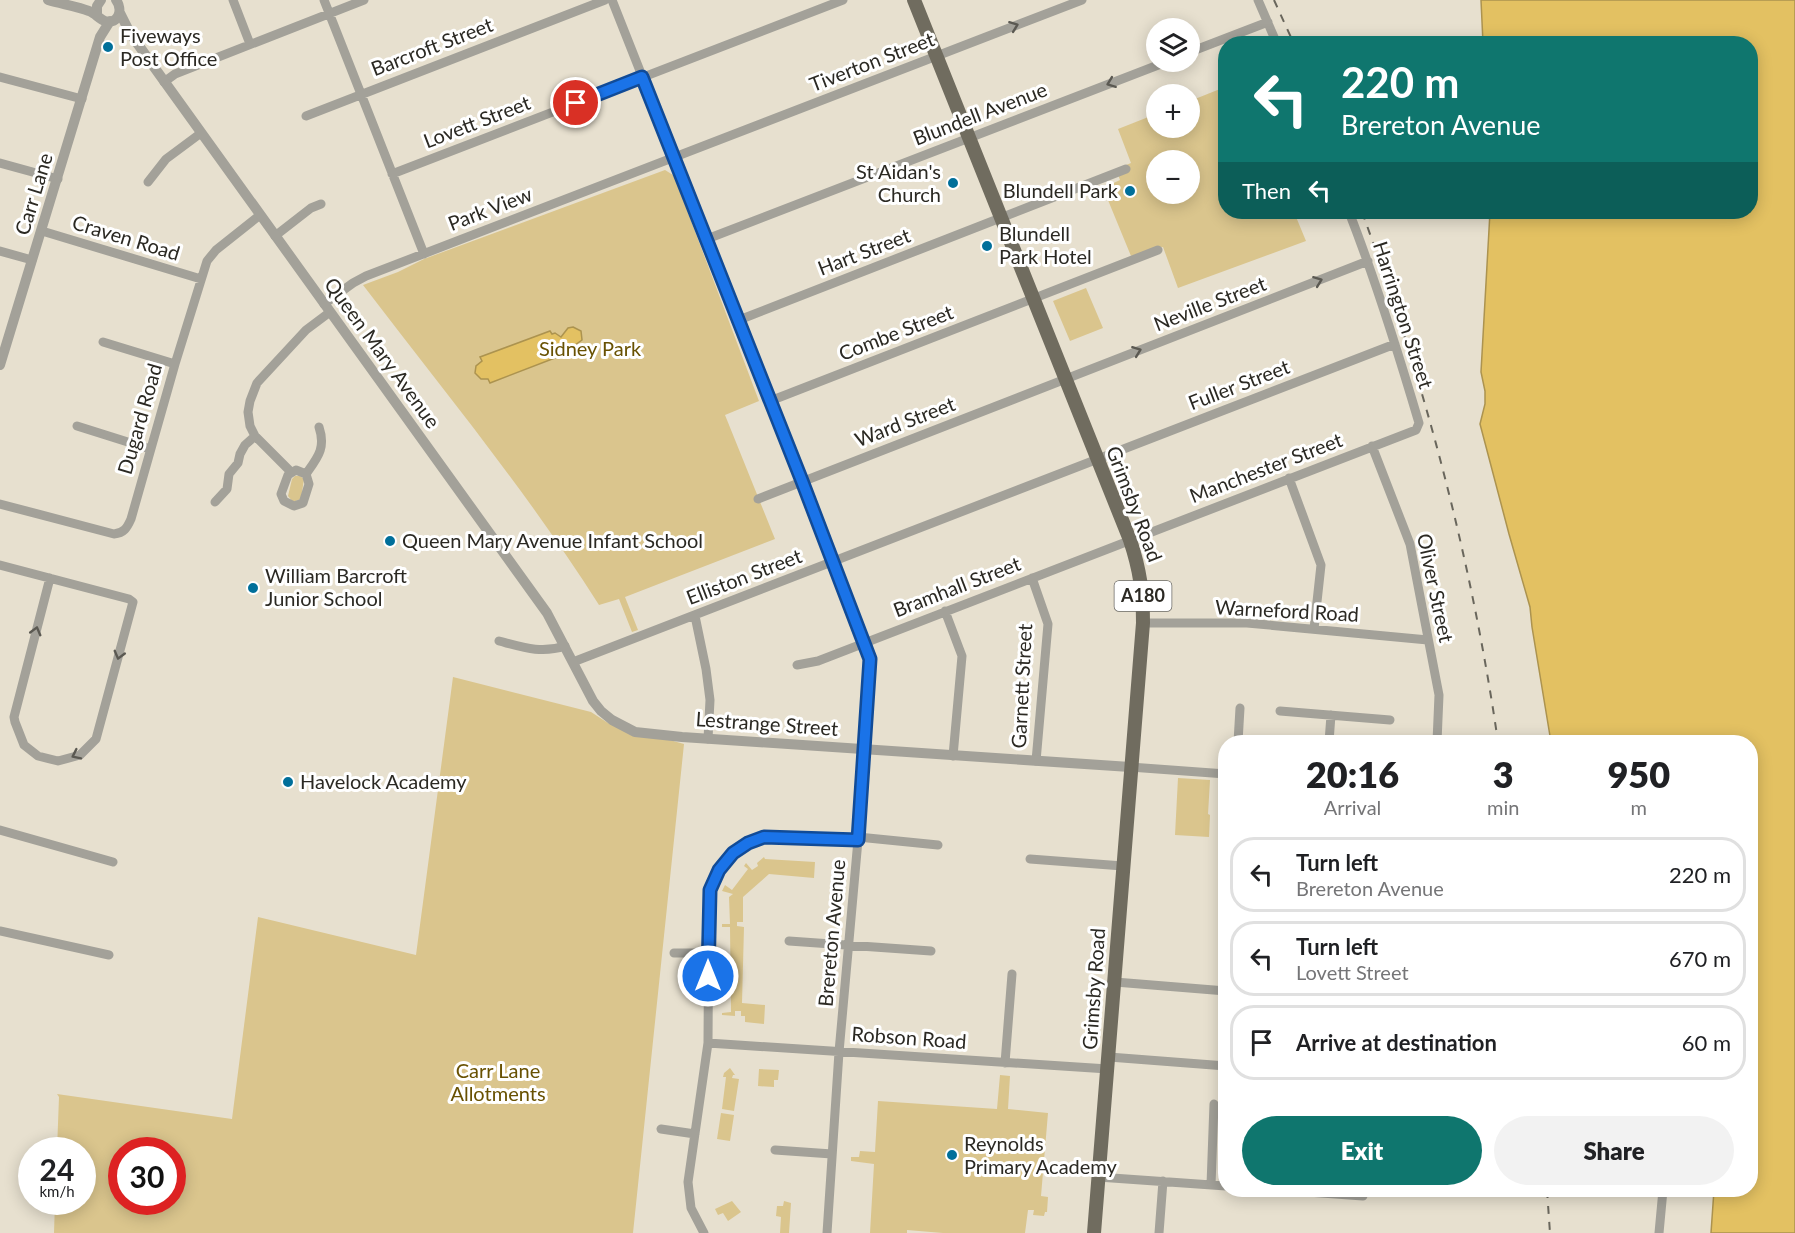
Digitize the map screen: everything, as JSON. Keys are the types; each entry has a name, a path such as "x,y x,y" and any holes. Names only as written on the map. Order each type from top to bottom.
{"main road":[{"name":"Grimsby Road","path":"914,0 1130,540 1138,563 1143,593 1143,623 1094,1233"}],"street":[{"path":"48,0 96,9 106,21 117,10"},
{"path":"233,0 250,44"},
{"path":"324,0 424,254"},
{"path":"164,82 175,74 364,0"},
{"name":"Barcroft Street","path":"306,116 605,0"},
{"name":"Brereton Avenue","path":"612,0 870,659 858,839 838,1052 827,1233"},
{"name":"Lovett Street","path":"392,174 843,0"},
{"name":"Tiverton Street","path":"675,158 1083,0"},
{"path":"1258,0 1274,36"},
{"name":"Carr Lane","path":"96,9 101,33"},
{"name":"Carr Lane","path":"0,365 101,33 117,10"},
{"name":"Queen Mary Avenue","path":"117,10 164,82 547,613 593,701"},
{"path":"1232,36 1268,22"},
{"path":"1200,48 1218,41"},
{"name":"Blundell Avenue","path":"707,239 1146,70"},
{"path":"0,77 82,99"},
{"path":"148,182 166,159 201,133"},
{"name":"Park View","path":"255,436 250,426 248,412 257,383 327,308 359,279 675,158"},
{"path":"0,163 58,179"},
{"name":"Hart Street","path":"739,320 1126,169"},
{"path":"275,236 311,208 321,204"},
{"name":"Dugard Road","path":"0,504 105,532 120,533 126,528 131,519 174,364 207,261 216,250 260,215"},
{"name":"Harrington Street","path":"1351,219 1368,261 1395,344 1419,423 1416,430"},
{"name":"Craven Road","path":"42,231 201,279"},
{"name":"Combe Street","path":"770,401 1158,250"},
{"path":"0,251 32,260"},
{"name":"Neville Street","path":"1065,379 1368,261"},
{"path":"103,342 174,364"},
{"name":"Fuller Street","path":"1096,459 1395,344"},
{"name":"Ward Street","path":"758,499 1065,379"},
{"path":"77,426 150,449"},
{"path":"306,474 327,440 319,427"},
{"name":"Manchester Street","path":"1130,540 1416,430"},
{"path":"215,502 227,489 230,474 238,463 245,445 255,436 291,472"},
{"name":"Oliver Street","path":"1372,446 1410,544 1439,695 1437,735"},
{"name":"Elliston Street","path":"573,662 1096,459"},
{"path":"302,471 306,474 309,484 303,502 294,506 284,501 281,494 286,477 291,472 302,471"},
{"path":"1288,478 1321,565 1314,629"},
{"name":"Bramhall Street","path":"797,665 818,661 1130,540"},
{"path":"0,565 50,578 129,599 133,602 96,739 75,758 58,761 38,756 24,745 14,717 50,578"},
{"name":"Garnett Street","path":"1032,578 1048,624 1036,761"},
{"path":"945,611 962,656 953,756"},
{"path":"695,616 710,700 708,739"},
{"name":"Warneford Road","path":"1143,623 1247,623 1428,640"},
{"path":"499,640 535,651 552,651 565,646"},
{"name":"Lestrange Street","path":"593,701 612,720 635,732 708,739 1130,767"},
{"path":"1238,735 1240,708"},
{"path":"1280,711 1390,720"},
{"path":"1330,735 1331,716"},
{"path":"1130,767 1218,773"},
{"path":"0,830 113,862"},
{"path":"704,1233 691,1208 688,1182 708,1043 710,890 719,870 733,853 748,843 764,837 938,844"},
{"path":"1030,859 1123,866"},
{"path":"0,932 108,955"},
{"path":"789,941 931,951"},
{"path":"674,952 708,953"},
{"path":"1005,1063 1012,974"},
{"path":"1115,982 1218,990"},
{"name":"Robson Road","path":"708,1043 1005,1063 1218,1066"},
{"path":"1211,1185 1214,1104"},
{"path":"661,1129 695,1134"},
{"path":"775,1150 832,1154"},
{"path":"1098,1177 1218,1185"},
{"path":"1159,1233 1163,1181"},
{"path":"1659,1233 1663,1197"}],"green space":[{"name":"Blundell Park","path":"1218,90 1218,219 1297,219 1306,241 1178,288 1163,247 1131,256 1103,188 1120,180 1116,169 1131,163 1118,129 1146,118 1146,138 1200,138 1200,97"},
{"name":"Sidney Park","path":"665,170 673,175 676,181 759,401 725,415 775,539 625,597 638,630 632,632 619,599 599,605 514,482 363,285 424,259"},
{"path":"1086,288 1103,328 1070,341 1053,301"},
{"path":"295,476 304,479 301,499 293,502 288,496 292,479"},
{"name":"Carr Lane Allotments","path":"453,677 591,712 608,723 684,744 633,1233 54,1233 55,1215 96,1215 96,1137 57,1137 59,1097 57,1094 232,1119 258,917 416,955"},
{"path":"1178,778 1210,780 1209,837 1175,835"},
{"path":"764,857 765,859 815,862 814,878 769,874 743,897 743,922 737,922 737,926 744,927 742,1003 765,1005 764,1024 745,1022 745,1016 741,1016 741,1011 735,1011 735,1016 722,1015 722,1013 731,1012 730,927 722,927 722,924 730,924 729,897 733,894 722,891 725,885 732,890 748,869 744,866 746,863 752,870"},
{"path":"730,1068 735,1075 732,1078 739,1079 734,1111 722,1109 726,1077 723,1077"},
{"path":"759,1069 779,1070 778,1080 774,1080 774,1087 758,1086"},
{"name":"Reynolds Primary Academy","path":"1000,1075 1010,1076 1008,1109 1048,1113 1041,1196 1048,1197 1047,1212 1044,1216 1033,1215 1034,1210 1028,1210 1025,1233 943,1233 907,1230 907,1233 870,1233 874,1164 851,1161 851,1157 859,1157 860,1151 875,1152 878,1101 997,1109"},
{"path":"721,1113 734,1115 730,1141 717,1139"},
{"path":"732,1201 741,1212 728,1221 723,1213 718,1215 715,1209"},
{"path":"784,1201 791,1203 789,1233 780,1233 781,1217 776,1216 777,1206 783,1206"}],"shaded area":[{"path":"1481,0 1795,0 1795,1233 1711,1233 1714,1197 1758,1197 1758,735 1550,735 1530,607 1480,424 1485,404 1481,372 1490,219 1758,219 1758,36 1483,36"},
{"path":"573,327 581,331 582,340 575,345 564,345 559,352 560,356 490,383 488,379 481,379 475,373 476,366 482,361 480,357 550,331 561,337 568,328"}],"railway":[{"path":"1274,0 1290,36"},
{"path":"1365,219 1406,342 1444,474 1475,607 1497,735"},
{"path":"1547,1197 1550,1233"}],"place":[{"name":"Fiveways Post Office","path":"108,47"},
{"name":"St Aidan's Church","path":"953,183"},
{"name":"Blundell Park","path":"1130,191"},
{"name":"Blundell Park Hotel","path":"987,246"},
{"name":"Queen Mary Avenue Infant School","path":"390,541"},
{"name":"William Barcroft Junior School","path":"253,588"},
{"name":"Havelock Academy","path":"288,782"},
{"name":"Reynolds Primary Academy","path":"952,1155"}],"route":[{"path":"576,103 642,77 870,659 858,840 764,837 748,843 733,853 719,870 710,890 708,976"}]}
